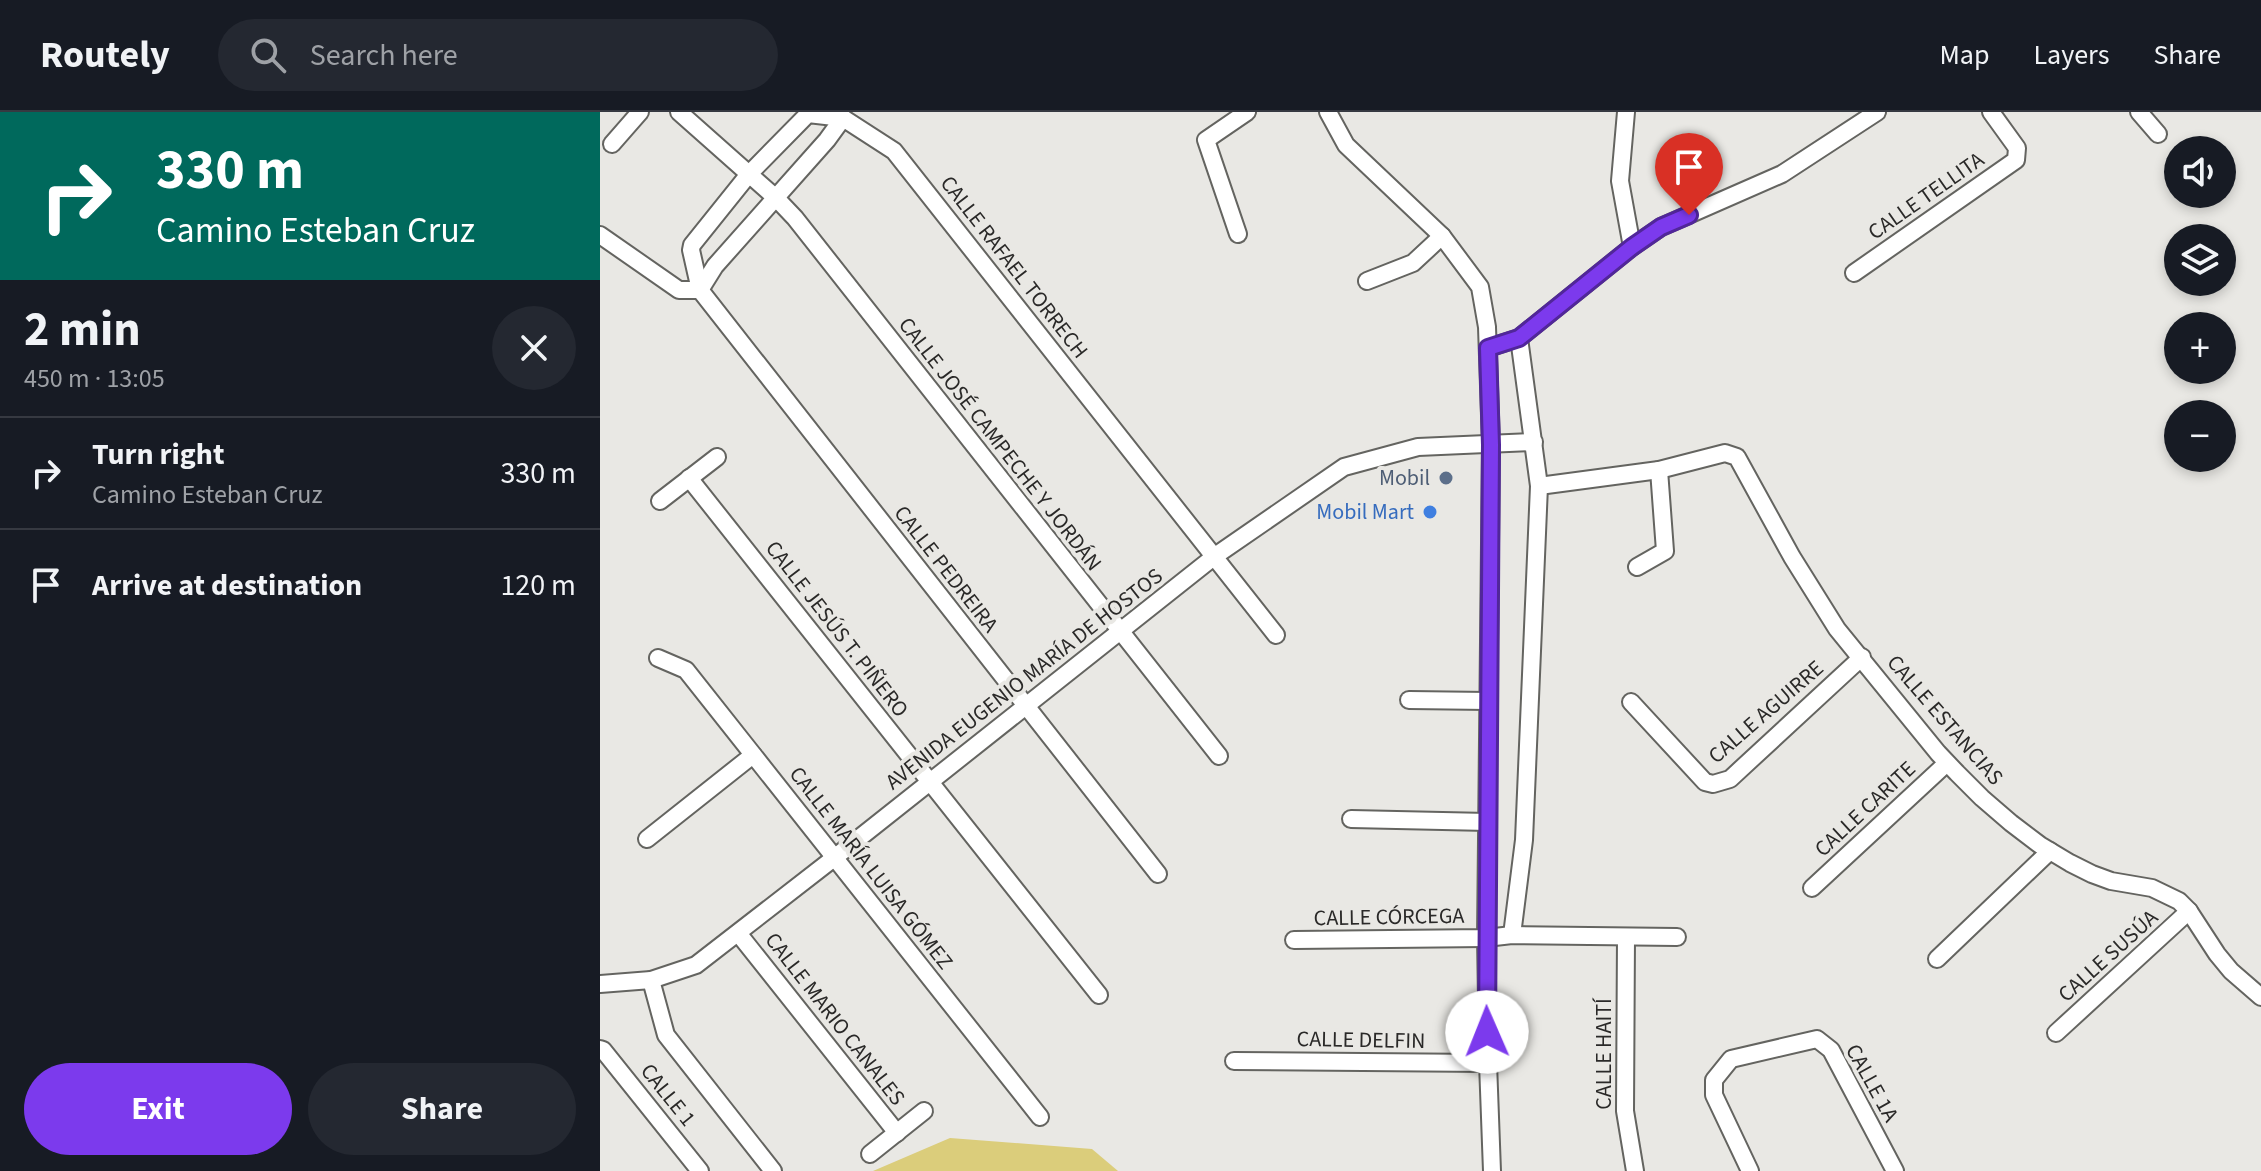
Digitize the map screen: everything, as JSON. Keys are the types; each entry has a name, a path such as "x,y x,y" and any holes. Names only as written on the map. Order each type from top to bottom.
{"street":[{"path":"612,144 640,112"},
{"name":"CALLE JOSÉ CAMPECHE Y JORDÁN","path":"679,112 795,218 1219,756"},
{"path":"1238,234 1206,140 1247,112"},
{"path":"1328,112 1346,145 1442,236 1480,287 1487,327 1491,445 1486,938 1492,1171"},
{"path":"1626,112 1620,181 1632,247"},
{"path":"1488,348 1519,338 1661,227 1782,174 1877,112"},
{"name":"CALLE TELLITA","path":"1854,273 2016,160 2017,148 1991,112"},
{"path":"2139,112 2158,134"},
{"path":"808,114 843,118 715,266 700,290 692,245 749,174 808,114"},
{"name":"CALLE RAFAEL TORRECH","path":"843,118 894,151 1276,635"},
{"path":"600,235 679,290 700,290"},
{"path":"1367,281 1413,263 1442,236"},
{"name":"CALLE PEDREIRA","path":"700,290 1158,874"},
{"path":"1512,935 1524,840 1539,486 1519,338"},
{"name":"AVENIDA EUGENIO MARÍA DE HOSTOS","path":"600,984 651,980 696,965 1215,556 1344,467 1418,447 1534,442"},
{"name":"CALLE ESTANCIAS","path":"1659,470 1725,453 1742,462 1782,538 1837,629 1947,763 1982,798 2050,851 2111,881 2166,893 2189,911 2217,954 2261,997"},
{"path":"660,501 717,457"},
{"path":"1539,486 1659,470 1665,551 1637,567"},
{"name":"CALLE JESÚS T. PIÑERO","path":"689,478 1099,995"},
{"name":"CALLE AGUIRRE","path":"1631,702 1705,782 1721,783 1730,779 1862,657"},
{"name":"CALLE MARÍA LUISA GÓMEZ","path":"658,658 686,670 1040,1117"},
{"path":"1409,700 1488,701"},
{"path":"647,839 753,755"},
{"name":"CALLE CARITE","path":"1812,888 1947,763"},
{"path":"1351,819 1488,822"},
{"path":"1937,959 2050,851"},
{"name":"CALLE SUSÚA","path":"2056,1033 2189,911"},
{"name":"CALLE MARIO CANALES","path":"738,933 897,1133"},
{"name":"CALLE CÓRCEGA","path":"1294,940 1486,938 1512,935 1677,937"},
{"name":"CALLE HAITÍ","path":"1626,937 1625,1111 1635,1171"},
{"path":"651,980 666,1035 773,1171"},
{"name":"CALLE 1A","path":"1750,1171 1714,1095 1714,1080 1731,1059 1817,1039 1831,1050 1895,1171"},
{"name":"CALLE 1","path":"600,1049 700,1171"},
{"name":"CALLE DELFIN","path":"1234,1061 1488,1063"},
{"path":"870,1154 924,1111"}],"shaded area":[{"path":"950,1138 1092,1149 1118,1171 873,1171"}],"place":[{"name":"Mobil","path":"1446,478"},
{"name":"Mobil Mart","path":"1430,512"}],"route":[{"path":"1487,1032 1491,445 1488,348 1519,338 1632,247 1661,227 1689,215"}]}
